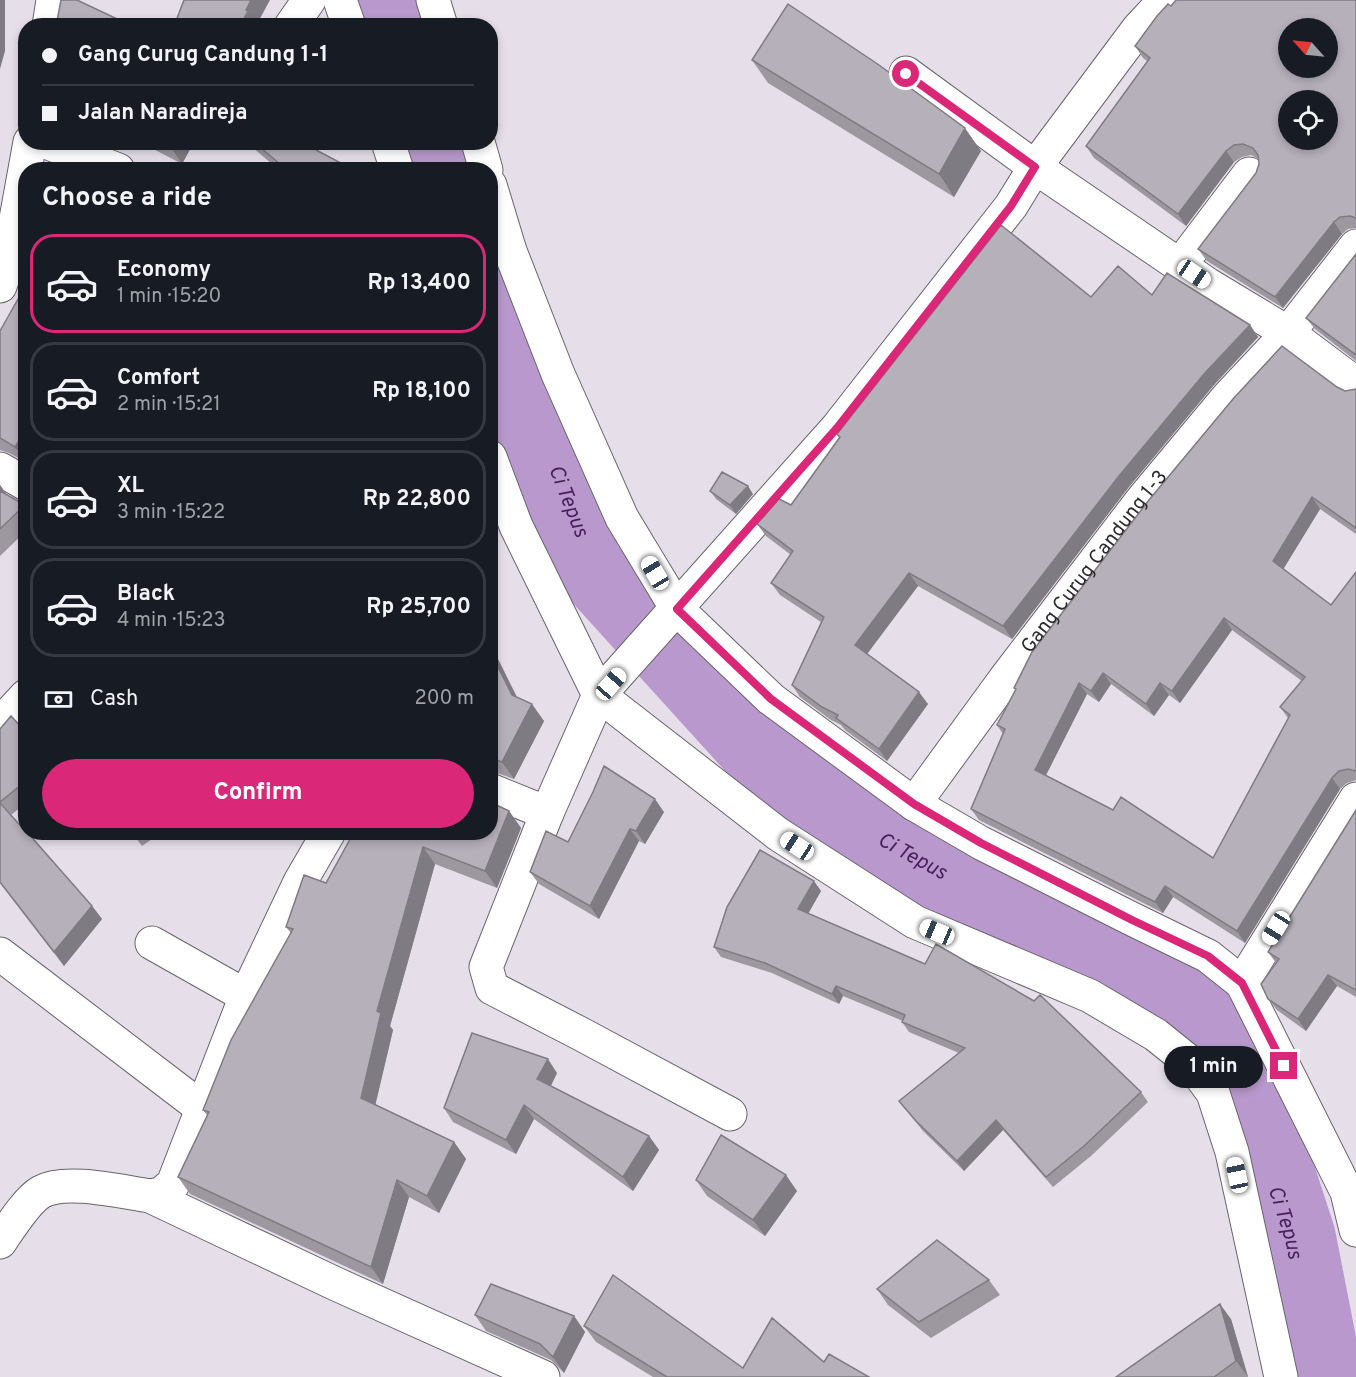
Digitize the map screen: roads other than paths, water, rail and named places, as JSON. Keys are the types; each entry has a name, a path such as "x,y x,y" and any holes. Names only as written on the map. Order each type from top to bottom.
{"street":[{"path":"50,18 53,0"},
{"path":"297,18 309,0"},
{"path":"340,0 346,18"},
{"path":"434,0 439,18"},
{"path":"730,1114 492,988 486,967 546,813 605,689 837,428 1011,206 1035,167 1138,29 1165,0"},
{"path":"906,74 1035,167 1180,265 1288,333 1356,384"},
{"path":"67,150 97,162"},
{"path":"1180,265 1249,174"},
{"path":"0,286 8,263 18,208"},
{"path":"498,211 510,251 558,374 668,618 771,699 914,804 981,843 1208,956 1242,983 1351,1188 1356,1230"},
{"name":"Gang Curug Candung 1-3","path":"914,804 1005,679 1142,500 1227,398 1288,333 1356,246"},
{"path":"0,469 18,479"},
{"path":"498,478 516,526 605,689 777,834 915,922 1090,996 1156,1035 1192,1064 1214,1093 1232,1152 1281,1377"},
{"path":"0,724 18,705"},
{"path":"498,793 546,813"},
{"path":"1242,983 1356,800"},
{"path":"150,1196 161,1194 173,1184 246,996 300,882 324,840"},
{"path":"152,943 246,996"},
{"path":"0,954 203,1109"},
{"path":"0,1242 17,1217 40,1192 68,1185 150,1196 336,1284 543,1377"}],"waterway":[{"name":"Ci Tepus","path":"389,0 395,18"},
{"name":"Ci Tepus","path":"439,150 442,162"},
{"name":"Ci Tepus","path":"498,323 589,554 815,803 1213,1022 1224,1033 1291,1239 1318,1377"}]}
